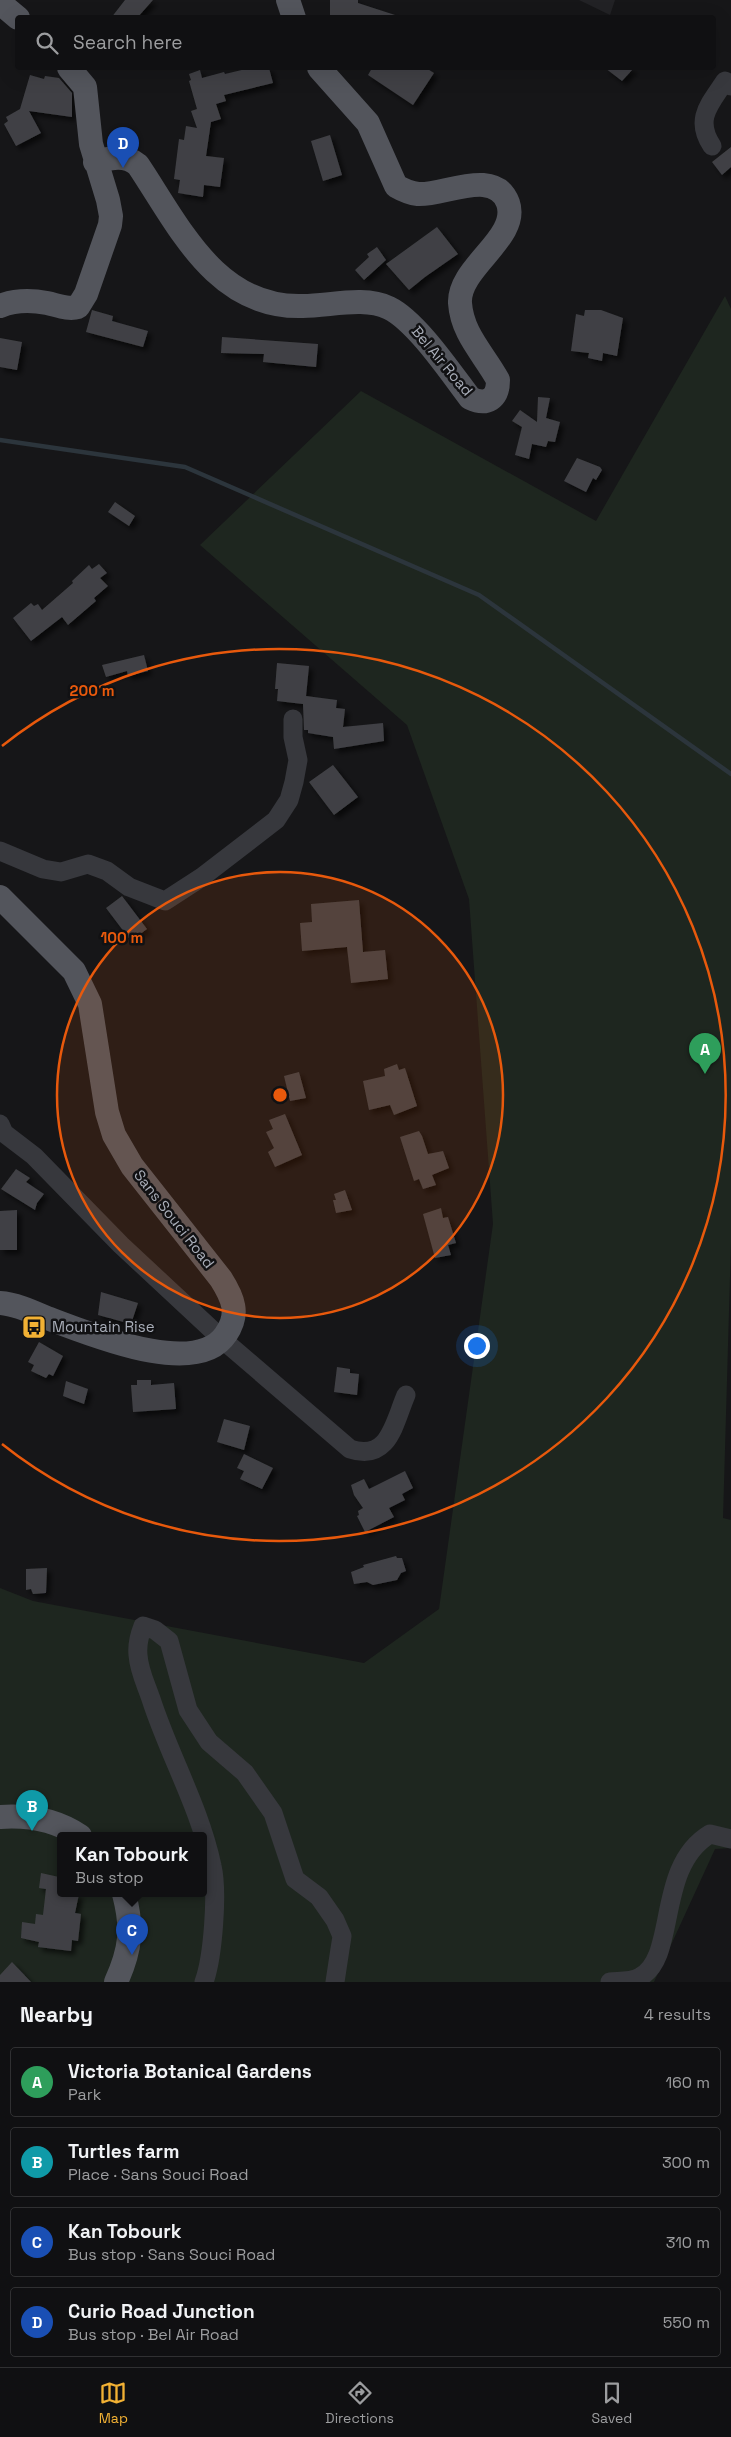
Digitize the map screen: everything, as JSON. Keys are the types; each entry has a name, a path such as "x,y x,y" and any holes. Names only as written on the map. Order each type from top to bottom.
{"main road":[{"path":"288,0 293,15"},
{"path":"0,3 15,16"},
{"path":"0,306 19,301 32,301 68,308 74,308 81,304 106,238 111,216 108,200 95,162 84,87 71,70"},
{"name":"Bel Air Road","path":"95,162 116,157 125,158 138,165 190,246 215,272 235,286 255,297 288,307 362,302 375,303 390,308 413,326 470,398 479,403 486,402 493,398 498,390 498,380 467,332 460,302 468,277 503,232 509,219 510,210 507,200 500,192 481,185 419,194 406,192 396,186 368,123 321,70"},
{"name":"Sans Souci Road","path":"0,897 74,971 90,1004 107,1112 114,1135 132,1166 221,1279 232,1296 234,1319 223,1340"},
{"path":"0,1303 127,1346 160,1351 197,1352 209,1349 223,1340"},
{"path":"0,1817 30,1817 50,1822 71,1832"},
{"path":"116,1982 130,1938 130,1918 125,1897"}],"street":[{"path":"712,146 703,130 704,115 725,81 731,86"},
{"path":"0,851 43,869 61,872 88,864 107,871 136,890 165,901 202,877 276,820 289,800 298,760 293,738 293,719"},
{"path":"0,1124 4,1133 34,1156 121,1245 223,1340 350,1449 360,1452 371,1452 385,1444 406,1395"},
{"path":"203,1832 161,1729 140,1668 138,1638 143,1626 155,1630 169,1640 188,1710 209,1742 244,1773 273,1813 295,1879 319,1897 335,1920 342,1936 335,1982"},
{"path":"610,1982 640,1977 650,1970 658,1957 671,1896 680,1869 692,1849 710,1834 731,1839"},
{"path":"204,1982 210,1954 216,1894 207,1847"}],"shaded area":[{"path":"579,0 615,0 610,15"},
{"path":"725,296 731,309 731,1242 723,1518 731,1520 731,1848 715,1849 654,1982 0,1982 0,1588 33,1601 364,1663 439,1609 493,1224 469,899 407,725 200,545 361,391 596,521"}],"building":[{"path":"125,0 153,0 140,15 113,15"},
{"path":"330,0 358,0 358,3 395,15 330,15"},
{"path":"200,70 202,78 224,72 225,74 242,70 270,70 273,83 224,95 226,101 216,104 221,119 211,122 206,156 224,158 220,187 204,185 203,197 178,193 180,180 174,179 179,139 184,140 186,126 197,128 191,111 197,109 189,81 191,80 189,74"},
{"path":"371,70 429,70 434,73 413,105 368,75"},
{"path":"608,70 632,70 622,81"},
{"path":"30,75 44,79 45,76 59,78 72,93 72,117 29,111 41,133 16,146 4,124 8,121 6,117 20,109"},
{"path":"330,135 342,175 323,181 311,141"},
{"path":"731,147 731,167 722,175 712,162"},
{"path":"437,227 458,254 409,290 386,264"},
{"path":"377,247 386,260 364,280 355,270 369,257 367,254"},
{"path":"92,310 113,316 112,321 148,331 143,347 86,332"},
{"path":"585,310 601,310 623,318 617,356 603,353 602,361 588,358 589,353 571,351 576,314 584,316"},
{"path":"222,337 318,344 316,367 263,362 264,354 221,353"},
{"path":"0,338 22,342 17,370 0,367"},
{"path":"538,397 550,398 546,418 560,422 555,442 548,441 546,447 532,444 529,459 515,455 522,427 512,421 520,410 537,422"},
{"path":"577,458 600,467 602,470 596,480 593,478 586,492 564,481"},
{"path":"115,502 135,516 129,526 108,512"},
{"path":"99,564 107,573 100,578 108,586 94,598 96,601 68,625 62,617 31,641 13,618 31,603 34,606 38,604 42,610 73,583 72,581 89,565 92,569"},
{"path":"144,655 148,671 128,676 127,671 106,677 102,665"},
{"path":"277,663 309,666 306,696 337,700 336,708 345,709 343,727 383,723 384,741 334,749 333,737 308,733 308,730 304,730 303,704 277,701 278,689 275,689"},
{"path":"333,765 358,797 334,815 309,782"},
{"path":"122,896 147,929 131,941 106,908"},
{"path":"359,900 363,952 385,950 388,979 351,983 347,947 302,951 300,923 312,922 311,904"},
{"path":"397,1064 399,1070 405,1068 417,1106 394,1115 390,1105 369,1110 363,1081 385,1076 384,1069"},
{"path":"299,1072 306,1098 290,1101 284,1076"},
{"path":"285,1114 302,1155 275,1167 268,1152 274,1148 266,1132 273,1129 269,1120"},
{"path":"419,1131 428,1154 443,1151 449,1168 432,1175 436,1185 423,1189 419,1179 414,1181 400,1137"},
{"path":"16,1169 30,1178 26,1182 44,1194 37,1203 35,1210 1,1189"},
{"path":"345,1190 352,1210 336,1213 333,1200 336,1200 334,1194"},
{"path":"441,1208 443,1218 448,1217 456,1243 448,1245 451,1255 435,1258 423,1214"},
{"path":"17,1210 17,1250 0,1250 0,1211"},
{"path":"101,1292 138,1303 131,1324 98,1315"},
{"path":"39,1342 63,1356 53,1376 49,1374 46,1378 31,1371 34,1365 28,1362"},
{"path":"337,1367 350,1369 350,1373 359,1374 357,1395 334,1392"},
{"path":"137,1380 151,1380 151,1385 174,1383 176,1409 133,1412 131,1385 137,1385"},
{"path":"66,1381 88,1389 84,1404 63,1396"},
{"path":"224,1419 250,1426 244,1450 217,1442"},
{"path":"244,1454 273,1468 262,1489 240,1479 244,1471 237,1468"},
{"path":"405,1471 413,1488 402,1494 405,1500 389,1508 394,1517 365,1532 357,1516 359,1515 358,1511 363,1508 354,1495 351,1485 364,1479 369,1489"},
{"path":"396,1556 397,1558 402,1558 406,1571 401,1573 397,1580 373,1585 367,1582 354,1584 351,1572 364,1567 363,1565"},
{"path":"47,1568 46,1593 33,1594 31,1589 26,1590 26,1569"},
{"path":"41,1873 57,1877 57,1897 78,1897 75,1913 81,1914 78,1941 72,1940 71,1951 38,1947 39,1942 21,1938 22,1922 35,1924 36,1914 43,1915 46,1889 39,1888"},
{"path":"12,1962 31,1982 0,1982 0,1975"}],"waterway":[{"path":"0,440 185,467 479,595 731,774"}],"place":[{"name":"Curio Road Junction","path":"123,168"},
{"name":"Victoria Botanical Gardens","path":"705,1074"},
{"name":"Mountain Rise","path":"34,1327"},
{"name":"Turtles farm","path":"32,1831"},
{"name":"Kan Tobourk","path":"132,1955"}]}
